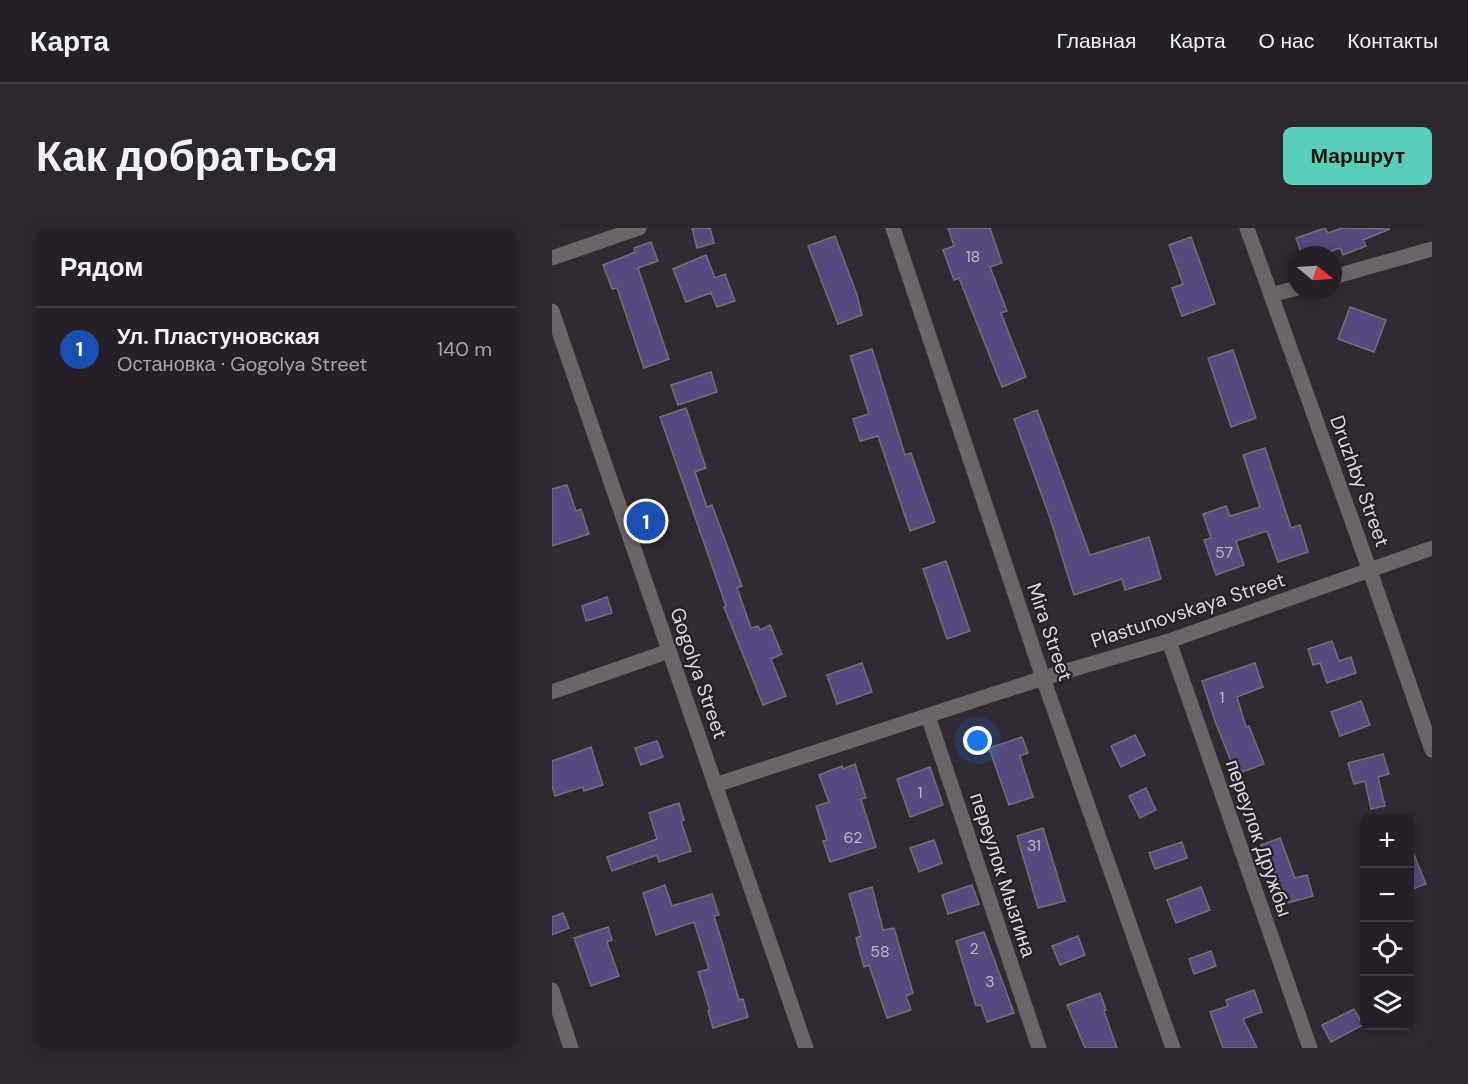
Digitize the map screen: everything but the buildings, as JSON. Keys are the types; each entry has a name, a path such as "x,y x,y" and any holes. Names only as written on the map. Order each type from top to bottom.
{"street":[{"path":"552,258 639,228"},
{"name":"Mira Street","path":"893,228 1043,678 1173,1048"},
{"name":"Druzhby Street","path":"1247,228 1432,750"},
{"path":"1342,274 1432,249"},
{"path":"1271,295 1288,290"},
{"name":"Gogolya Street","path":"552,311 806,1048"},
{"name":"Plastunovskaya Street","path":"715,785 1043,678 1168,641 1432,548"},
{"name":"переулок Дружбы","path":"1168,641 1310,1048"},
{"path":"552,692 669,651"},
{"name":"переулок Мызгина","path":"928,716 1039,1048"},
{"path":"552,990 571,1048"}],"place":[{"name":"Ул. Пластуновская","path":"646,521"}]}
